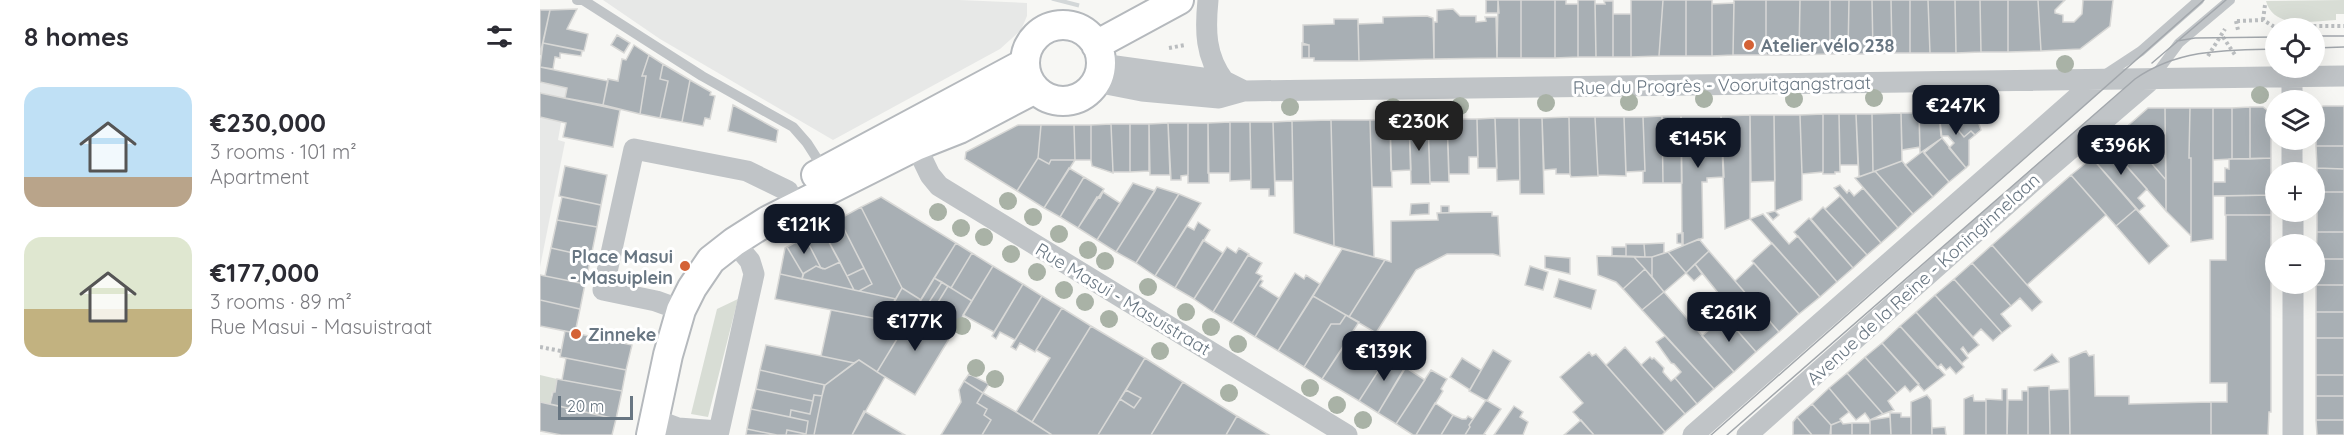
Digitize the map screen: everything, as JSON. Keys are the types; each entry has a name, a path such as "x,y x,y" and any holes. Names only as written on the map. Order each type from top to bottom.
{"main road":[{"path":"1098,64 1086,33 1072,26 1060,14 1029,45 1025,63 1027,77 1035,89 1045,96 1067,101 1078,98 1088,91 1098,64 1179,0"},
{"path":"652,427 681,310 692,288 711,260 734,242 930,112 1025,63"},
{"path":"734,242 746,223 788,191 828,179 959,129 1035,89"},
{"path":"916,146 918,129 930,112"}],"street":[{"path":"1208,0 1206,40 1218,74 1224,81"},
{"name":"Rue du Progrès - Vooruitgangstraat","path":"1098,64 1224,81 1244,91"},
{"name":"Rue du Progrès - Vooruitgangstraat","path":"1098,64 1142,91 1220,98 1244,91 2265,77"},
{"name":"Rue du Progrès - Vooruitgangstraat","path":"2325,76 2344,76"},
{"name":"Avenue de la Reine - Koninginnelaan","path":"1747,435 2152,79"},
{"name":"Avenue de la Reine - Koninginnelaan","path":"1696,434 2097,80"},
{"name":"Rue Masui - Masuistraat","path":"916,146 930,175 939,186 1347,435"},
{"path":"681,310 656,301 603,290 634,148 747,171 788,191"},
{"path":"652,427 719,431 754,274 750,261 734,242"},
{"path":"2293,294 2293,435"}],"lane":[{"path":"577,0 584,0 702,76 793,128 807,143 828,179"},
{"name":"Avenue de la Reine - Koninginnelaan","path":"2097,80 2141,51 2199,0"},
{"name":"Avenue de la Reine - Koninginnelaan","path":"2152,79 2179,43 2230,0"}],"path":[{"path":"2263,20 2265,5"},
{"path":"2237,21 2263,20 2273,26 2344,26"},
{"path":"1168,49 1188,44"},
{"path":"541,348 561,351"}],"shaded area":[{"path":"603,0 959,0 1027,3 1027,16 1021,30 1000,49 833,140 660,39"},
{"path":"2344,0 2344,14 2336,14 2336,20 2325,21 2325,18 2281,18 2270,10 2266,1"},
{"path":"540,82 567,88 558,140 565,142 540,267"},
{"path":"738,299 708,417 691,414 717,309"},
{"path":"540,375 557,379 550,404 540,402"}],"building":[{"path":"1486,0 1498,0 1499,13 1486,13"},
{"path":"1498,0 1521,0 1521,58 1497,58"},
{"path":"1521,0 1555,0 1555,58 1521,58"},
{"path":"1555,0 1566,0 1566,4 1578,4 1578,57 1555,58"},
{"path":"1578,0 1595,0 1596,57 1578,57"},
{"path":"1631,0 1663,0 1659,56 1631,57"},
{"path":"1663,0 1686,0 1686,56 1659,56"},
{"path":"1686,0 1712,0 1712,56 1686,56"},
{"path":"1734,0 1766,0 1766,55 1733,55"},
{"path":"1766,0 1800,0 1799,55 1766,55"},
{"path":"1800,0 1830,0 1830,54 1799,55"},
{"path":"1830,0 1849,0 1848,54 1830,54"},
{"path":"1849,0 1872,0 1873,54 1848,54"},
{"path":"1872,0 1891,0 1892,53 1873,54"},
{"path":"1891,0 1910,0 1910,53 1892,53"},
{"path":"1910,0 1928,0 1930,53 1910,53"},
{"path":"1928,0 1955,0 1956,53 1930,53"},
{"path":"1955,0 1980,0 1981,52 1956,53"},
{"path":"1980,0 2008,0 2008,52 1981,52"},
{"path":"2008,0 2038,0 2041,51 2008,52"},
{"path":"2038,0 2065,0 2055,10 2055,13 2063,15 2063,22 2074,22 2082,14 2083,0 2113,0 2110,26 2080,49 2041,51"},
{"path":"1604,1 1613,1 1613,57 1596,57 1595,4 1605,4"},
{"path":"1734,3 1733,55 1712,56 1712,4"},
{"path":"577,9 567,29 588,34 584,51 543,43 550,10"},
{"path":"1453,9 1460,16 1476,16 1476,22 1486,21 1485,17 1496,17 1497,58 1434,59 1434,22 1437,22 1437,10"},
{"path":"540,10 550,10 540,55"},
{"path":"1613,14 1631,14 1631,57 1613,57"},
{"path":"1427,16 1433,18 1434,59 1359,61 1358,24 1383,23 1383,17"},
{"path":"1334,19 1358,19 1359,61 1314,61 1314,58 1309,58 1309,45 1303,45 1303,25 1334,24"},
{"path":"617,35 630,43 624,53 611,45"},
{"path":"543,43 582,51 581,56 560,53 560,58 555,57 553,69 540,67"},
{"path":"1302,43 1309,45 1309,58 1302,58"},
{"path":"634,45 649,55 642,76 646,76 640,114 603,105 608,79 618,81 622,59 626,60"},
{"path":"649,55 663,64 660,79 668,81 660,118 640,114 646,76 642,76"},
{"path":"663,64 690,80 682,122 660,118 668,81 660,79"},
{"path":"540,67 608,81 603,105 565,98 567,88 540,82"},
{"path":"690,80 711,92 710,95 715,96 710,119 705,118 703,126 682,122"},
{"path":"540,93 620,110 613,147 563,137 566,123 540,117"},
{"path":"733,105 778,130 776,142 728,131"},
{"path":"2325,106 2344,106 2344,146 2325,146"},
{"path":"2250,107 2250,159 2232,159 2232,108"},
{"path":"2250,107 2263,107 2265,108 2265,150 2271,150 2271,158 2250,159"},
{"path":"2148,108 2165,108 2166,180 2123,130"},
{"path":"2165,108 2190,108 2191,236 2166,211"},
{"path":"2190,108 2213,108 2213,239 2191,242 2191,158 2189,158"},
{"path":"2213,108 2232,108 2232,159 2213,160"},
{"path":"1992,111 1978,121 1981,130 1975,135 1971,131 1964,137 1959,131 1959,113"},
{"path":"1901,113 1919,113 1920,147 1902,150"},
{"path":"1901,113 1902,161 1873,172 1872,114"},
{"path":"1919,113 1939,113 1942,138 1920,153"},
{"path":"1939,113 1959,113 1959,131 1964,137 1971,131 1975,135 1969,140 1969,165 1966,168 1949,148 1954,143 1948,136 1941,136"},
{"path":"1823,114 1839,114 1840,172 1835,172 1835,174 1823,174"},
{"path":"1823,114 1823,172 1802,174 1800,115"},
{"path":"1839,114 1856,114 1858,165 1840,165"},
{"path":"1856,114 1872,114 1873,172 1859,177"},
{"path":"1750,115 1774,115 1775,181 1751,182"},
{"path":"1750,115 1750,219 1725,229 1721,116"},
{"path":"1774,115 1800,115 1802,174 1802,200 1775,211"},
{"path":"1662,116 1681,116 1682,183 1663,183"},
{"path":"1662,116 1663,183 1643,183 1643,171 1645,171 1643,117"},
{"path":"1681,116 1721,116 1724,177 1707,178 1707,182 1702,182 1703,238 1682,246"},
{"path":"1569,117 1595,117 1598,176 1571,177"},
{"path":"1569,117 1570,174 1556,174 1556,169 1544,170 1542,118"},
{"path":"1595,117 1624,117 1626,176 1598,175"},
{"path":"1624,117 1643,117 1645,171 1626,172"},
{"path":"1495,118 1519,118 1520,180 1497,181"},
{"path":"1495,118 1497,168 1478,168 1477,119"},
{"path":"1519,118 1542,118 1544,194 1520,194"},
{"path":"1409,119 1428,119 1430,184 1411,184"},
{"path":"1409,119 1411,170 1391,171 1390,120"},
{"path":"1428,119 1447,119 1449,182 1430,182"},
{"path":"1447,119 1477,119 1478,157 1469,157 1469,174 1449,174"},
{"path":"1331,120 1334,246 1294,233 1292,121"},
{"path":"1331,120 1370,120 1374,257 1334,246"},
{"path":"1370,120 1390,120 1392,187 1372,187"},
{"path":"1292,121 1293,181 1275,181 1273,122"},
{"path":"1230,122 1250,122 1251,180 1230,181"},
{"path":"1230,122 1230,173 1208,173 1208,123"},
{"path":"1250,122 1273,122 1275,196 1269,196 1269,189 1251,189"},
{"path":"1168,123 1188,123 1188,175 1181,176 1181,180 1171,180"},
{"path":"1168,123 1170,175 1150,175 1149,124"},
{"path":"1188,123 1208,123 1209,183 1188,183"},
{"path":"1111,124 1130,124 1130,172 1113,172"},
{"path":"1111,124 1113,173 1092,166 1091,160 1091,125"},
{"path":"1130,124 1149,124 1149,171 1130,172"},
{"path":"1018,125 1041,125 1038,158 1017,191 965,159 966,152"},
{"path":"1041,125 1074,125 1075,160 1051,160 1049,164 1038,158"},
{"path":"1074,125 1091,125 1091,160 1075,160"},
{"path":"2123,130 2166,180 2166,211 2107,144"},
{"path":"1942,138 1966,168 1949,182 1924,153"},
{"path":"2107,144 2147,189 2138,198 2145,206 2139,211 2092,158"},
{"path":"2325,146 2344,146 2344,169 2325,168 2325,162 2317,162 2316,150 2325,150"},
{"path":"1923,151 1949,182 1933,197 1905,165"},
{"path":"1038,158 1049,164 1051,160 1075,160 1044,208 1017,191"},
{"path":"2092,158 2136,209 2116,226 2071,175"},
{"path":"2271,158 2271,162 2265,162 2265,195 2213,196 2213,182 2225,182 2225,168 2229,169 2229,159"},
{"path":"1902,161 1933,197 1913,214 1875,171"},
{"path":"565,166 607,175 601,205 559,196"},
{"path":"1069,168 1084,177 1060,217 1044,208"},
{"path":"2325,168 2344,169 2344,192 2325,192"},
{"path":"1875,171 1913,214 1898,228 1855,178"},
{"path":"2071,175 2106,215 2027,285 1992,245"},
{"path":"1084,177 1104,189 1078,228 1060,217"},
{"path":"1133,183 1155,191 1116,252 1097,240"},
{"path":"1840,185 1847,193 1849,190 1854,196 1863,188 1898,228 1881,243 1834,188"},
{"path":"1157,187 1179,194 1136,263 1116,252"},
{"path":"1103,192 1120,203 1097,240 1078,228 1097,197 1100,198"},
{"path":"2325,192 2344,192 2344,232 2317,232 2317,222 2325,222"},
{"path":"1179,194 1201,203 1155,276 1136,263"},
{"path":"2265,195 2265,215 2225,215 2225,196"},
{"path":"1840,196 1881,243 1867,255 1825,209"},
{"path":"562,197 601,205 597,227 557,220"},
{"path":"881,197 956,243 921,300 902,288 861,207"},
{"path":"1429,203 1429,214 1410,215 1411,204"},
{"path":"1441,206 1449,206 1449,213 1441,213"},
{"path":"861,207 902,288 896,299 859,291 872,284 839,219"},
{"path":"1823,207 1867,255 1853,268 1811,219"},
{"path":"2136,209 2169,246 2149,264 2116,226"},
{"path":"1775,211 1779,215 1773,220 1767,213"},
{"path":"1492,212 1492,216 1498,216 1500,256 1447,254 1416,270 1376,333 1349,317 1385,260 1391,262 1391,221 1438,220 1437,213"},
{"path":"1763,214 1789,244 1798,236 1837,282 1820,297 1750,219"},
{"path":"2226,215 2265,215 2265,222 2271,222 2271,234 2265,234 2265,294 2271,294 2271,412 2269,412 2268,435 2211,435 2211,402 2227,402 2227,383 2210,383 2210,260 2226,260"},
{"path":"1809,218 1853,268 1837,282 1794,232"},
{"path":"839,219 864,268 847,276 822,229"},
{"path":"557,220 597,227 591,257 551,248"},
{"path":"1198,222 1210,230 1175,288 1155,276 1187,226 1194,230"},
{"path":"822,229 840,262 825,269 821,268 805,237"},
{"path":"2317,232 2344,232 2344,259 2325,259 2325,234 2317,234"},
{"path":"1683,233 1683,244 1677,243 1677,234"},
{"path":"805,237 821,268 816,266 803,274 787,247"},
{"path":"1699,239 1709,251 1686,273 1668,252"},
{"path":"1203,240 1223,253 1194,299 1175,288"},
{"path":"956,243 972,253 951,288 934,278"},
{"path":"1664,243 1664,253 1645,257 1644,244"},
{"path":"1772,243 1820,297 1799,314 1752,261"},
{"path":"1626,244 1644,244 1645,257 1626,256"},
{"path":"1992,245 2042,302 2032,311 2020,298 2011,306 1972,263"},
{"path":"787,247 803,274 802,279 780,274"},
{"path":"1227,247 1236,253 1239,248 1249,254 1213,312 1194,299"},
{"path":"1612,247 1626,247 1626,256 1612,256"},
{"path":"551,248 591,257 585,284 545,276"},
{"path":"1342,249 1385,260 1349,317 1313,296"},
{"path":"1709,251 1779,332 1756,352 1719,310 1726,303 1695,264"},
{"path":"1668,252 1686,273 1664,292 1652,277 1652,257"},
{"path":"972,253 993,266 972,301 951,288"},
{"path":"1248,255 1262,263 1256,273 1262,276 1232,323 1213,312"},
{"path":"1545,256 1570,258 1570,274 1545,268"},
{"path":"1597,256 1634,257 1645,269 1623,289 1616,282 1598,275"},
{"path":"1634,257 1652,257 1652,277 1645,269"},
{"path":"2325,259 2344,259 2344,285 2325,285"},
{"path":"840,262 854,290 802,279 804,273 816,266 825,269"},
{"path":"1754,263 1799,314 1779,332 1735,281"},
{"path":"1972,263 2011,306 2001,314 2011,326 2002,333 1954,279"},
{"path":"1695,264 1702,274 1694,281 1686,273"},
{"path":"993,266 1023,284 994,332 963,315"},
{"path":"1530,266 1548,272 1543,290 1525,285"},
{"path":"864,268 872,284 859,291 854,290 847,276"},
{"path":"1645,269 1664,292 1642,310 1623,289"},
{"path":"1295,273 1304,279 1306,275 1320,284 1278,351 1255,337"},
{"path":"780,274 896,299 883,320 775,299"},
{"path":"540,275 585,284 580,309 540,300"},
{"path":"934,278 942,282 922,313 915,309"},
{"path":"1260,279 1263,281 1260,286 1279,298 1255,337 1232,323"},
{"path":"1559,279 1596,290 1591,309 1554,297"},
{"path":"1954,279 2002,333 1993,341 1981,329 1973,337 1935,295"},
{"path":"942,282 948,286 929,317 922,313"},
{"path":"1023,284 1042,296 1015,340 1000,332 996,339 992,336"},
{"path":"2325,285 2344,285 2344,312 2316,312 2316,294 2325,294"},
{"path":"948,286 972,301 954,331 929,317"},
{"path":"902,288 921,300 877,372 859,360 854,363 821,356 831,310 883,320"},
{"path":"1664,292 1734,372 1714,389 1642,310"},
{"path":"1935,295 1979,345 1968,354 1963,347 1961,349 1968,358 1962,363 1916,312"},
{"path":"1042,296 1062,308 1035,352 1020,343 1016,350 1011,347"},
{"path":"1313,296 1346,315 1340,324 1331,324 1304,367 1278,351"},
{"path":"540,300 580,309 575,333 540,326"},
{"path":"1062,308 1091,326 1032,422 1016,412 1050,358 1036,350"},
{"path":"915,309 954,331 915,395 877,372"},
{"path":"1721,312 1756,352 1734,372 1702,336 1717,323 1713,319"},
{"path":"1916,312 1964,367 1956,374 1950,367 1946,370 1941,364 1937,368 1900,326"},
{"path":"2316,312 2344,312 2344,338 2316,338"},
{"path":"1346,315 1359,322 1322,379 1304,367 1331,324 1340,324"},
{"path":"1091,326 1145,358 1098,435 1052,435 1032,422"},
{"path":"1900,326 1945,375 1924,391 1882,343"},
{"path":"565,331 632,345 626,370 560,357"},
{"path":"1665,336 1714,389 1697,404 1675,378 1681,372 1671,363 1656,342"},
{"path":"1358,337 1380,350 1378,354 1386,359 1359,401 1322,379 1346,343 1352,347"},
{"path":"2316,338 2344,338 2344,375 2316,375"},
{"path":"1882,343 1919,384 1910,392 1905,386 1897,393 1865,357"},
{"path":"766,345 854,363 825,385 760,370"},
{"path":"1625,347 1685,414 1665,432 1606,365"},
{"path":"1493,350 1511,361 1487,401 1469,391"},
{"path":"1391,351 1409,362 1378,413 1359,401"},
{"path":"2086,351 2089,356 2094,355 2095,396 2129,396 2129,404 2211,402 2211,435 2070,435 2069,358"},
{"path":"1589,352 1592,356 1596,354 1665,432 1662,435 1594,435 1573,412 1583,403 1560,377"},
{"path":"2052,354 2059,362 2034,370"},
{"path":"1650,357 1664,368 1663,372 1671,381 1675,378 1697,404 1685,414 1641,365"},
{"path":"1865,357 1897,393 1888,401 1894,410 1883,414 1847,373"},
{"path":"566,358 626,370 622,391 562,380"},
{"path":"1145,358 1183,382 1151,435 1098,435 1120,399 1134,408 1141,398 1126,390"},
{"path":"1462,358 1481,370 1470,390 1450,377"},
{"path":"859,360 885,377 852,435 814,435 824,386"},
{"path":"1405,367 1425,380 1396,424 1378,413"},
{"path":"760,370 825,385 822,396 814,395 813,401 756,389"},
{"path":"1431,370 1447,379 1441,389 1443,391 1416,435 1413,435 1396,424"},
{"path":"1847,373 1883,414 1870,420 1865,413 1856,420 1829,388"},
{"path":"969,374 989,384 983,393 964,381"},
{"path":"2316,375 2344,375 2344,396 2316,396"},
{"path":"557,379 622,391 616,419 550,404"},
{"path":"964,381 983,393 977,403 987,409 984,415 991,420 982,435 941,435 961,402 959,390"},
{"path":"1183,382 1237,416 1226,435 1151,435"},
{"path":"2049,386 2050,435 2028,435 2028,387"},
{"path":"1829,388 1849,412 1840,419 1841,421 1831,425 1812,404"},
{"path":"756,389 813,401 810,414 791,410 790,417 751,409"},
{"path":"2002,389 2007,389 2007,435 1986,435 1986,399 2002,400"},
{"path":"2069,389 2070,435 2050,435 2049,390"},
{"path":"1126,390 1141,398 1134,408 1120,399"},
{"path":"2022,391 2028,391 2028,435 2007,435 2008,400 2022,400"},
{"path":"983,393 1052,435 982,435 991,420 984,415 987,409 977,403"},
{"path":"814,395 822,396 814,435 786,435 787,430 806,434 808,421 790,417 791,410 810,414"},
{"path":"1927,395 1931,400 1932,435 1911,435 1911,402"},
{"path":"1973,395 1974,401 1986,401 1986,435 1964,435 1964,399"},
{"path":"2316,396 2344,396 2344,420 2316,420"},
{"path":"1486,400 1501,409 1484,434 1486,435 1465,435 1469,425"},
{"path":"540,402 616,419 612,435 561,435 540,431"},
{"path":"1435,403 1453,415 1441,435 1416,435"},
{"path":"1812,404 1831,425 1830,435 1812,435 1797,417"},
{"path":"1514,406 1523,412 1520,417 1528,422 1523,435 1494,435"},
{"path":"751,409 808,421 806,434 787,430 786,435 777,435 747,429"},
{"path":"864,411 905,435 852,435"},
{"path":"1890,413 1901,413 1901,417 1911,417 1911,435 1891,435"},
{"path":"1453,415 1462,419 1468,416 1473,419 1470,427 1465,435 1441,435"},
{"path":"1237,416 1269,435 1226,435"},
{"path":"1797,417 1812,435 1793,435 1793,422"},
{"path":"1890,417 1891,435 1870,435 1870,420"},
{"path":"1581,420 1594,435 1564,435"},
{"path":"2316,420 2344,420 2344,435 2317,435"},
{"path":"1841,421 1843,424 1852,423 1852,435 1831,435 1831,425"},
{"path":"1852,423 1870,423 1870,435 1852,435"},
{"path":"1945,427 1946,435 1932,435 1932,428"},
{"path":"747,429 777,435 746,435"}],"tunnel":[{"path":"1065,4 1066,0"}],"tram line":[{"path":"1711,435 2204,0"},
{"path":"2152,63 2226,0"},
{"path":"2325,36 2344,36"},
{"path":"2177,41 2195,38 2265,37"},
{"path":"2325,48 2344,47"},
{"path":"1727,435 2135,79 2168,62 2202,53 2265,49"}],"place":[{"name":"Atelier vélo 238","path":"1749,45"},
{"name":"Place Masui - Masuiplein","path":"685,266"},
{"name":"Zinneke","path":"576,334"}]}
